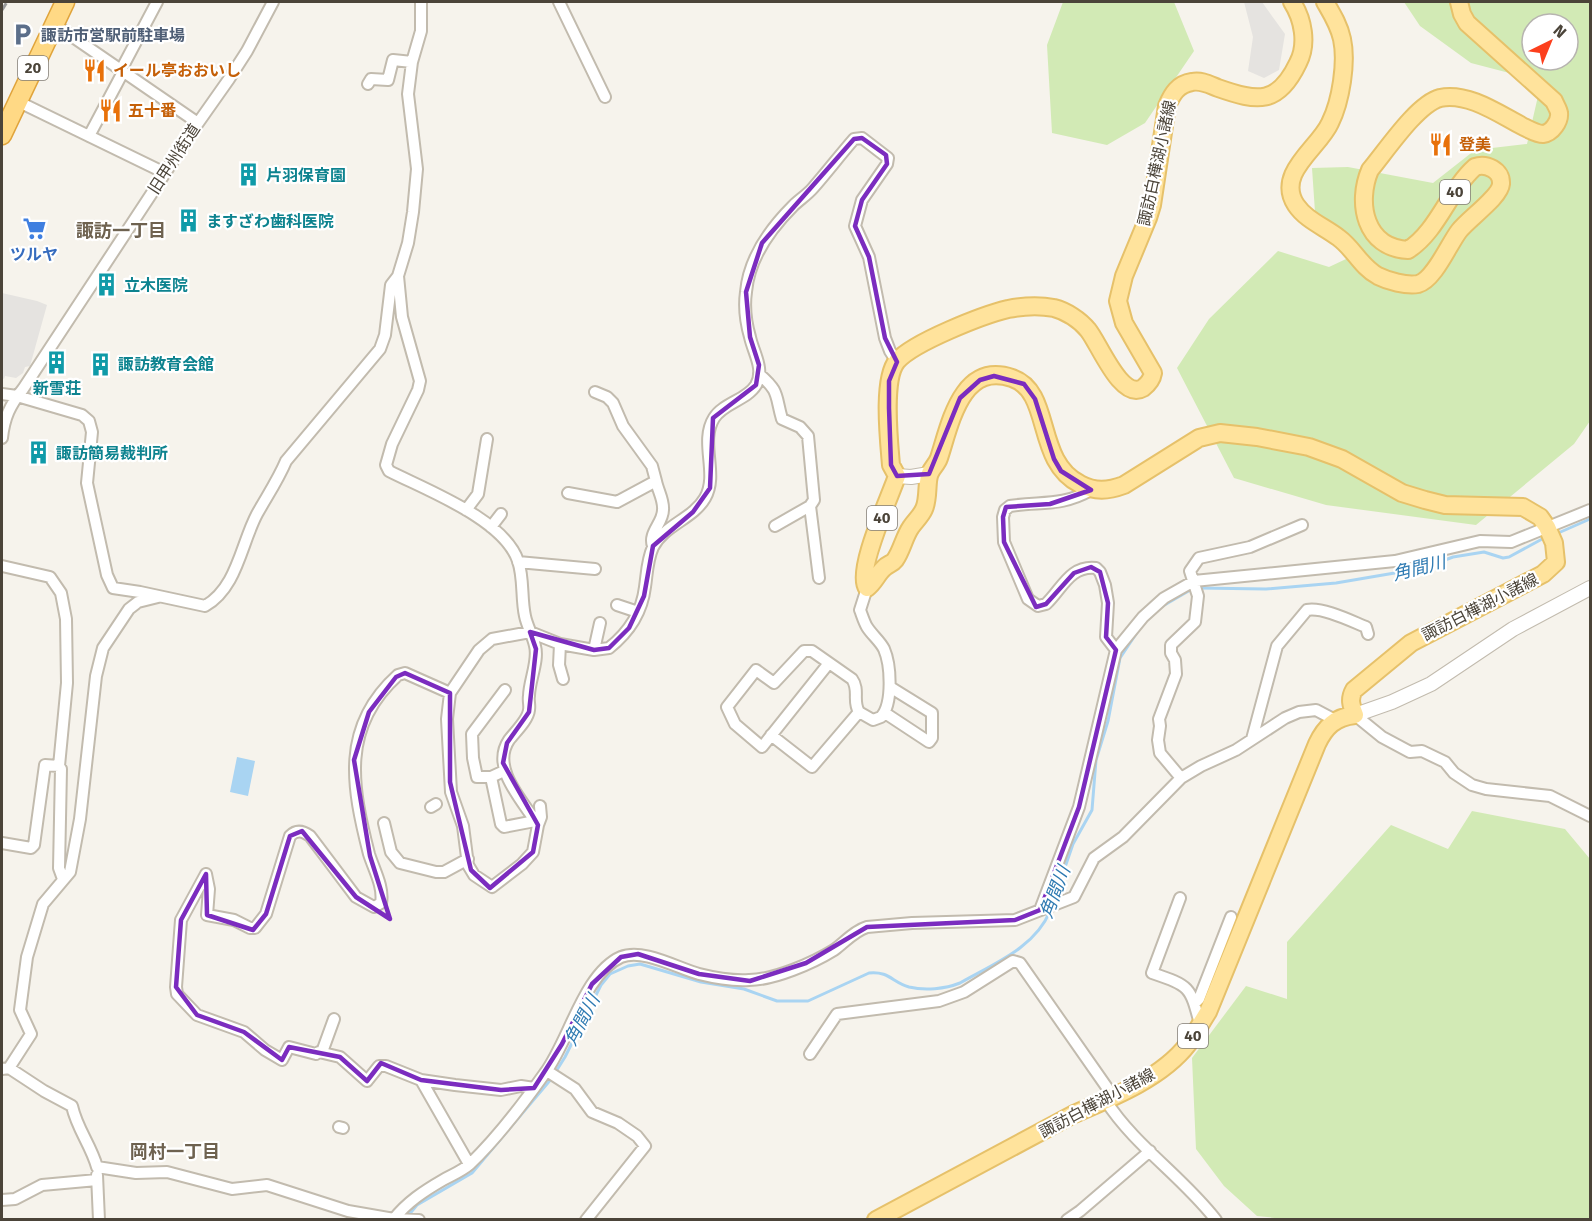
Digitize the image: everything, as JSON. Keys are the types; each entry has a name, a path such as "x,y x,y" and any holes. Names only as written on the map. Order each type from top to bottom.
{"highway":[{"name":"20","path":"2,135 65,2"}],"main road":[{"name":"諏訪白樺湖小諸線","path":"897,362 934,337 1008,309 1031,306 1056,309 1077,319 1088,330 1126,387 1139,390 1146,387 1153,378 1153,373 1124,323 1118,301 1124,276 1152,206 1167,106 1179,86 1194,81 1252,98 1269,97 1276,93 1292,74 1302,56 1301,22 1292,2"},
{"name":"40","path":"1325,2 1338,25 1342,40 1344,69 1330,125 1316,145 1301,160 1292,177 1293,200 1301,212 1346,243 1365,267 1376,275 1392,282 1418,284 1435,270 1459,232 1496,194 1501,183 1499,175 1494,170 1480,165 1475,167 1416,244 1407,250 1389,247 1375,235 1364,210 1365,182 1370,170 1420,109 1439,98 1456,97 1483,106 1532,131 1543,134 1550,131 1557,123 1559,113 1554,101 1467,23 1461,14 1459,2"},
{"path":"897,362 889,381 888,408 891,465 897,476"},
{"name":"40","path":"897,476 863,572 863,584 867,588 878,578 883,568 893,562 911,527 926,507 929,474 939,460 950,419 960,398 980,380 994,376 1011,378 1024,384 1035,399 1054,459 1062,471 1075,482 1091,489"},
{"name":"諏訪白樺湖小諸線","path":"1091,489 1114,489 1124,485 1199,438 1220,433 1309,447 1342,459 1402,492 1425,500 1445,505 1523,507 1540,517 1554,543 1556,562 1543,574 1428,632 1411,643 1354,690 1351,705 1355,715"},
{"path":"1335,720 1355,715"},
{"name":"諏訪白樺湖小諸線","path":"876,1220 1074,1114 1106,1101 1154,1075 1186,1046 1208,1012 1317,744 1335,720"}],"street":[{"path":"89,136 158,2"},
{"name":"旧甲州街道","path":"2,438 9,408 239,64 273,2"},
{"path":"2,394 17,396 82,415 90,421 92,432 87,483 107,574 113,588 205,606 216,599 229,582 256,515 277,483 286,461 380,349 385,335 391,285 398,276 408,243 417,169 408,94 412,62 421,31 421,2"},
{"path":"559,2 605,97"},
{"path":"54,24 198,123"},
{"path":"368,84 371,79 388,80 393,60 412,62"},
{"path":"17,101 165,173"},
{"path":"479,639 530,632 560,644 594,650 609,648 619,641 629,628 644,596 653,546 674,524 693,512 704,501 710,488 709,445 713,418 745,396 756,385 759,365 750,337 745,302 750,267 762,243 778,223 813,188 854,139 862,138 888,158 887,164 862,200 855,225 869,257 885,339 897,362"},
{"path":"398,276 402,317 420,381 418,390 392,444 386,465 389,471 466,510 491,527 510,546 518,562 525,618 536,649 529,696 530,712 507,742 503,752 504,771 536,823"},
{"path":"759,374 776,391 782,419 800,427 808,436 814,500 810,506 775,526"},
{"path":"595,392 607,397 613,403 623,426 652,466 663,501 661,520 651,540 653,546"},
{"path":"466,510 478,494 487,439"},
{"path":"897,476 911,477 929,474"},
{"path":"568,493 617,502 656,481"},
{"path":"1091,489 1079,496 1050,504 1010,506 1005,510 1003,517 1004,542 1028,599 1038,606 1046,604 1062,583 1074,573 1083,569 1096,568 1105,585 1108,603 1106,637 1116,650"},
{"path":"810,506 819,578"},
{"path":"1042,909 1079,807 1116,650 1143,617 1171,593 1194,582 1395,561 1480,541 1511,542 1590,510"},
{"path":"491,527 501,514"},
{"path":"1182,778 1160,753 1159,720 1176,674 1171,645 1195,622 1197,595 1190,571 1200,558 1250,548 1302,525"},
{"path":"518,562 595,569"},
{"path":"2,566 50,577 61,593 66,619 67,683 59,766 62,769 62,806 59,868 63,879"},
{"path":"829,663 762,747 735,724 727,707 756,670 774,683 804,651 812,651 852,679 856,684 855,701 859,712 873,720 885,713 890,687 886,652 881,642 868,628 860,610 867,588"},
{"path":"1355,715 1423,688 1513,629 1590,590"},
{"path":"99,1220 97,1167 94,1156 76,1123 72,1106 5,1069 31,1034 20,1010 27,957 43,904 70,872 80,819 96,676 103,648 129,609 138,602 159,597"},
{"path":"617,605 638,612"},
{"path":"1252,739 1277,646 1307,610 1314,609 1351,621 1366,627 1368,634"},
{"path":"594,650 600,623"},
{"path":"492,639 479,650 450,693 447,719 451,792 463,826 468,865 474,875 492,887 522,864 533,852 536,823 541,817 540,806"},
{"path":"560,644 559,665 563,679"},
{"path":"450,693 405,672 398,675 369,712 359,733 354,772 360,814 381,891 381,903 374,907 356,897 310,836 303,831 294,832 290,836 266,914 255,928 234,920 207,915 209,889 206,874 181,920 177,994 190,1009 201,1017 244,1032 265,1050 282,1060 289,1047 340,1057 367,1081 379,1066 386,1066 421,1080 486,1089 501,1090 528,1085 534,1088"},
{"path":"885,713 929,742 932,738 932,713 890,687"},
{"path":"504,771 491,777 477,777 472,734 505,690"},
{"path":"396,1218 402,1208 426,1190 469,1164 534,1088 552,1075 592,984 603,969 621,957 638,954 699,974 750,981 780,974 806,963 833,950 860,929 867,927 912,923 1015,920 1074,897 1094,858 1123,837 1182,778 1201,766 1236,750 1299,712 1316,710 1335,720"},
{"path":"771,735 812,767 859,712"},
{"path":"1355,715 1382,737 1410,752 1422,751 1445,762 1454,773 1472,785 1486,789 1550,796 1590,816"},
{"path":"2,843 31,848 34,845 45,765 59,766"},
{"path":"491,777 501,824 504,827 536,823"},
{"path":"384,823 391,852 400,863 436,873 444,872 468,859"},
{"path":"1180,898 1152,973 1180,982 1193,995 1200,1024"},
{"path":"1195,1003 1199,999 1231,917"},
{"path":"810,1054 837,1014 939,1001 964,992 1013,961 1020,963 1108,1089 1106,1101 1117,1118 1193,1192 1216,1220"},
{"path":"322,1052 334,1019"},
{"path":"552,1075 575,1089 592,1112 618,1123 637,1136 645,1146 586,1220"},
{"path":"421,1080 469,1164"},
{"path":"1067,1220 1150,1151"},
{"path":"97,1167 136,1173 166,1172 232,1189 267,1185 348,1211 419,1220"},
{"path":"2,1200 15,1199 42,1185 97,1180"}],"highlighted area":[{"path":"862,138 886,155 887,164 862,200 855,226 869,257 885,338 897,362 889,381 889,408 891,465 897,476 929,474 960,398 980,380 994,376 1024,384 1035,399 1054,459 1061,471 1091,490 1050,504 1006,507 1003,517 1004,542 1036,607 1046,604 1074,573 1091,567 1100,572 1108,603 1106,637 1116,650 1079,807 1040,910 1015,920 867,927 806,963 750,981 699,974 638,954 621,957 592,984 562,1044 534,1088 501,1090 421,1080 381,1063 367,1081 340,1057 289,1047 282,1060 244,1032 197,1015 176,987 181,920 206,874 207,915 253,930 266,914 290,836 302,831 356,897 390,919 370,856 354,760 369,712 396,677 405,673 450,693 450,782 471,870 490,888 533,852 538,825 503,763 507,743 529,712 536,649 530,632 594,650 609,648 629,628 644,596 653,546 693,512 710,488 713,418 756,385 759,365 750,337 746,292 762,243 854,139"}],"green space":[{"path":"1063,2 1174,2 1194,51 1145,123 1107,145 1052,133 1047,45"},
{"path":"1404,2 1590,2 1590,421 1574,444 1476,525 1326,505 1234,478 1177,368 1209,319 1278,251 1329,267 1361,252 1315,212 1312,168 1348,167 1433,183 1475,150 1527,144 1538,96 1517,75 1471,63 1420,26"},
{"path":"1472,811 1565,829 1590,859 1590,1219 1294,1220 1257,1216 1224,1186 1196,1149 1192,1058 1246,986 1287,999 1287,942 1391,825 1448,849"}],"shaded area":[{"path":"1244,2 1262,2 1285,34 1279,70 1264,78 1248,71 1253,37"},
{"path":"2,293 47,305 30,366 25,367 23,373 16,378 5,376 4,379 2,378"}],"water":[{"path":"237,757 255,761 248,796 230,792"}],"waterway":[{"name":"角間川","path":"1556,534 1590,519"},
{"name":"角間川","path":"1198,588 1266,589 1336,583 1424,568 1453,557 1484,552 1503,558 1509,557 1544,538"},
{"name":"角間川","path":"1161,607 1192,589"},
{"name":"角間川","path":"1053,902 1073,844 1092,810 1096,760 1108,721 1120,658 1136,634"},
{"name":"角間川","path":"555,1073 601,985 610,974 628,966 640,964 701,982 744,989 777,1001 808,1001 869,973 886,975 909,987 941,988 960,983 1012,954 1034,935 1050,911"},
{"name":"角間川","path":"407,1217 417,1205 472,1173 552,1078"}],"railway":[{"path":"2,10 7,2"}],"place":[{"name":"諏訪市営駅前駐車場","path":"23,35"},
{"name":"イール亭おおいし","path":"95,70"},
{"name":"五十番","path":"110,110"},
{"name":"登美","path":"1441,144"},
{"name":"片羽保育園","path":"248,175"},
{"name":"ますざわ歯科医院","path":"188,221"},
{"name":"ツルヤ","path":"34,229"},
{"name":"立木医院","path":"106,285"},
{"name":"新雪荘","path":"57,363"},
{"name":"諏訪教育会館","path":"100,364"},
{"name":"諏訪簡易裁判所","path":"38,453"}],"district":[{"name":"諏訪一丁目","path":"121,231"},
{"name":"岡村一丁目","path":"175,1152"}]}
